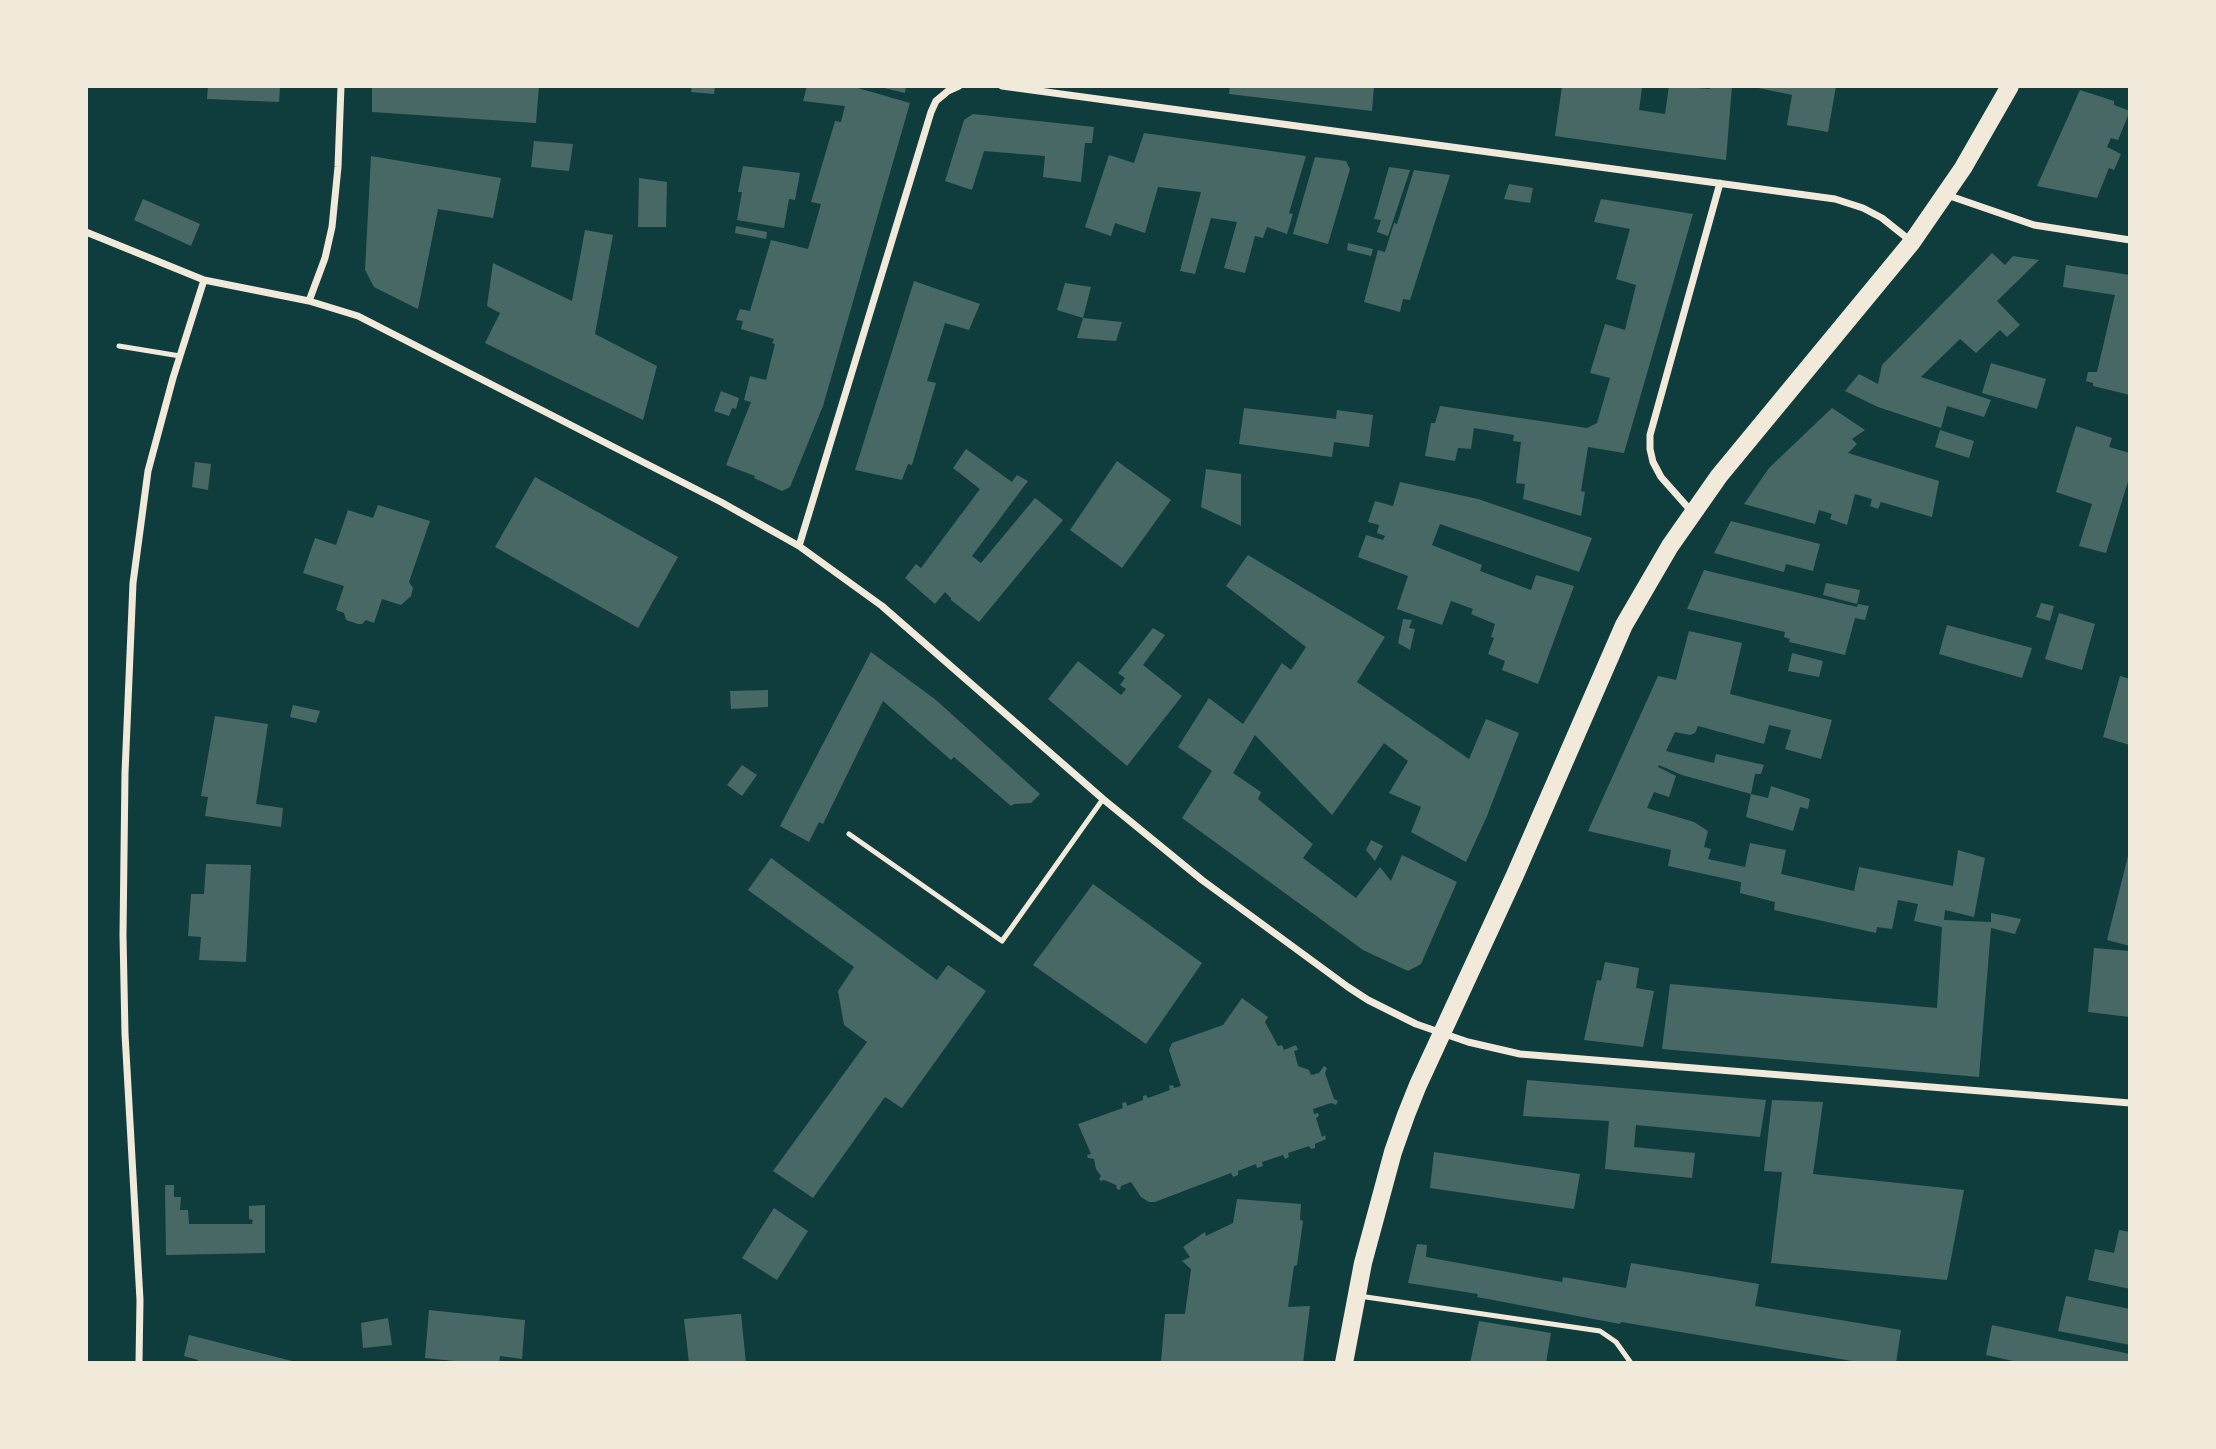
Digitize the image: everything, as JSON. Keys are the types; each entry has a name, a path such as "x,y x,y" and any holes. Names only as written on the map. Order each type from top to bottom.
{"main road":[{"path":"1344,1363 1356,1296 1393,1152 1418,1084 1644,586 1693,512 1727,467 1912,243 1946,194 2010,86"}],"street":[{"path":"309,301 325,258 332,227 338,167 341,86"},
{"path":"799,546 931,112 942,96 959,86"},
{"path":"1002,86 1847,202 1882,218 1912,243"},
{"path":"1693,512 1661,477 1653,462 1650,435 1720,183"},
{"path":"1946,194 2034,225 2130,240"},
{"path":"86,232 204,280 309,301 358,316 721,502 799,546 881,606 1103,799 1223,896 1349,987 1390,1012 1442,1034 1520,1054 2130,1103"},
{"path":"139,1363 139,1257 124,986 124,825 130,639 136,549 148,471 204,280"}],"lane":[{"path":"119,346 180,356"},
{"path":"849,834 1002,941 1103,799"},
{"path":"1356,1296 1600,1331 1616,1342 1632,1363"}],"building":[{"path":"208,86 280,86 279,102 207,99"},
{"path":"372,86 539,86 536,123 372,112"},
{"path":"692,86 715,86 714,94 691,92"},
{"path":"807,86 851,86 910,103 823,406 790,487 782,491 754,478 755,476 726,465 751,402 744,400 750,376 766,380 775,344 772,343 774,339 741,329 743,321 736,320 740,309 750,311 771,240 808,249 821,204 811,202 835,121 841,122 845,106 803,101"},
{"path":"876,86 906,86 905,93"},
{"path":"1230,86 1374,86 1372,111 1229,94"},
{"path":"1562,86 1642,88 1639,110 1665,114 1669,86 1710,89 1710,86 1732,86 1726,160 1555,136"},
{"path":"1749,86 1836,86 1828,132 1787,125 1792,95"},
{"path":"2080,90 2114,101 2114,105 2130,111 2118,140 2111,138 2107,147 2121,154 2114,170 2109,168 2097,198 2037,186"},
{"path":"973,114 1094,127 1092,143 1085,143 1081,182 1043,177 1045,156 984,151 972,190 945,181 964,120"},
{"path":"1144,133 1306,156 1289,213 1293,214 1287,234 1267,227 1263,238 1255,236 1245,273 1224,268 1237,222 1211,218 1195,274 1180,271 1201,192 1158,187 1145,233 1115,223 1111,236 1085,227 1109,155 1134,163"},
{"path":"534,141 573,144 569,171 531,167"},
{"path":"371,156 501,178 493,218 438,209 418,309 374,287 365,270"},
{"path":"1315,157 1346,161 1350,169 1328,244 1293,234"},
{"path":"743,166 800,173 795,200 789,199 784,228 737,220"},
{"path":"1389,167 1410,170 1388,236 1377,232 1381,220 1374,219"},
{"path":"1414,170 1450,175 1410,300 1403,299 1400,312 1364,302 1378,250 1385,252"},
{"path":"639,178 667,182 666,227 638,227"},
{"path":"1509,184 1533,188 1530,203 1504,199"},
{"path":"143,199 200,224 191,246 134,220"},
{"path":"1601,199 1693,214 1624,453 1588,447 1581,491 1585,492 1581,516 1523,499 1525,484 1516,483 1521,442 1513,441 1514,435 1474,428 1471,449 1458,448 1455,461 1425,456 1431,423 1435,423 1440,406 1587,428 1597,423 1610,378 1590,373 1605,324 1625,330 1636,285 1616,279 1630,229 1594,222"},
{"path":"736,226 767,232 766,239 735,233"},
{"path":"585,230 613,235 595,334 657,366 643,420 485,343 500,313 487,306 493,263 572,301"},
{"path":"1348,243 1373,249 1371,256 1347,250"},
{"path":"1992,253 2005,265 2013,256 2039,260 1997,301 2020,325 2007,337 2000,330 1976,353 1960,339 1921,377 1991,400 1984,417 1947,406 1941,428 1878,407 1845,391 1859,374 1878,384 1882,365"},
{"path":"2066,265 2130,275 2130,395 2093,386 2093,383 2086,381 2088,372 2097,372 2115,295 2063,287"},
{"path":"914,281 980,304 969,330 945,323 927,381 936,383 912,465 908,464 902,480 855,470"},
{"path":"1065,283 1091,287 1083,318 1057,310"},
{"path":"1083,318 1122,322 1116,341 1077,338"},
{"path":"1991,363 2046,379 2037,409 1982,393"},
{"path":"721,391 739,398 736,409 732,408 729,416 714,411"},
{"path":"1244,408 1336,419 1337,410 1373,415 1369,447 1334,442 1332,457 1239,444"},
{"path":"1832,408 1865,430 1852,439 1857,444 1848,453 1939,481 1932,517 1881,502 1878,509 1870,506 1872,499 1855,494 1847,525 1830,519 1832,514 1819,510 1815,524 1744,504 1769,468"},
{"path":"2076,426 2112,438 2109,447 2130,453 2130,475 2106,553 2079,546 2092,504 2056,492"},
{"path":"1940,430 1974,441 1969,458 1935,447"},
{"path":"966,449 1012,482 1017,475 1028,481 972,556 981,563 1035,498 1063,520 979,622 945,592 935,604 905,578 916,564 921,568 980,489 953,468"},
{"path":"1117,461 1171,500 1122,568 1070,530"},
{"path":"195,462 211,464 208,490 192,487"},
{"path":"1206,469 1241,474 1241,526 1201,507"},
{"path":"535,477 678,557 638,628 495,547"},
{"path":"1400,482 1478,499 1592,538 1579,572 1440,524 1432,545 1482,565 1480,571 1531,590 1536,575 1574,586 1538,684 1502,670 1505,661 1488,654 1494,638 1491,637 1495,624 1471,614 1473,609 1451,601 1442,625 1397,609 1408,576 1358,557 1366,535 1383,540 1385,536 1377,533 1379,525 1368,522 1375,501 1393,506"},
{"path":"378,505 430,521 409,582 413,588 411,596 401,605 382,599 374,623 366,620 358,624 346,620 344,613 336,610 344,586 303,573 315,538 336,545 348,510 373,518"},
{"path":"1731,521 1820,544 1813,571 1786,564 1784,572 1714,553"},
{"path":"1248,555 1385,637 1357,682 1469,759 1486,719 1519,733 1466,862 1411,832 1421,807 1389,793 1408,761 1384,743 1332,815 1255,735 1233,773 1261,792 1258,799 1313,844 1303,858 1356,898 1380,867 1391,881 1402,855 1457,882 1421,964 1408,971 1363,950 1182,818 1212,771 1178,747 1209,698 1243,724 1282,663 1291,670 1306,647 1226,586"},
{"path":"1704,570 1857,607 1858,604 1869,606 1865,620 1855,618 1845,655 1789,642 1790,639 1784,637 1785,632 1687,609"},
{"path":"1826,583 1860,590 1857,604 1823,595"},
{"path":"2041,603 2054,606 2050,621 2036,617"},
{"path":"2059,613 2095,624 2082,670 2045,659"},
{"path":"1403,619 1412,620 1409,628 1415,629 1410,650 1398,643"},
{"path":"1947,625 2032,648 2022,678 1939,654"},
{"path":"1153,628 1165,635 1143,665 1182,696 1127,766 1048,699 1078,661 1121,695 1126,689 1120,685 1125,678 1118,673"},
{"path":"1689,631 1742,643 1730,694 1832,720 1821,759 1785,749 1791,730 1769,725 1764,744 1698,726 1695,733 1690,735 1675,732 1666,751 1714,763 1716,754 1764,765 1761,774 1755,774 1751,794 1682,775 1659,765 1658,767 1676,776 1669,797 1654,792 1647,808 1694,822 1708,831 1704,847 1711,849 1708,859 1745,867 1750,843 1786,850 1781,874 1854,891 1859,867 1953,886 1958,850 1985,858 1974,917 1945,910 1944,920 1991,922 1991,913 2021,919 2015,934 1991,928 1979,1077 1662,1049 1670,984 1937,1008 1942,927 1914,921 1918,904 1898,900 1892,929 1877,927 1876,933 1774,910 1775,902 1740,893 1741,882 1668,866 1671,850 1588,831 1658,676 1676,680"},
{"path":"871,652 936,700 1040,794 1031,803 1011,806 954,757 951,760 883,701 823,824 819,822 809,842 780,826"},
{"path":"1792,653 1823,661 1819,677 1788,671"},
{"path":"2120,676 2130,679 2130,745 2103,737"},
{"path":"768,690 768,707 731,709 730,691"},
{"path":"293,705 320,711 316,723 290,717"},
{"path":"215,716 268,724 256,804 283,808 281,827 205,816 208,797 201,796"},
{"path":"742,765 757,775 742,796 727,785"},
{"path":"1771,786 1810,799 1808,809 1800,807 1793,831 1746,817 1751,794 1768,798"},
{"path":"1371,840 1383,846 1375,861 1366,850"},
{"path":"2130,852 2130,946 2107,940"},
{"path":"771,858 937,980 948,965 986,991 902,1108 885,1097 813,1198 773,1171 867,1042 844,1025 838,991 854,967 748,890"},
{"path":"206,864 251,865 246,962 199,960 201,937 188,936 191,894 204,894"},
{"path":"1093,884 1202,963 1146,1044 1033,965"},
{"path":"2094,948 2130,951 2130,1017 2088,1012"},
{"path":"1605,962 1639,968 1636,988 1654,991 1643,1047 1584,1040 1597,980 1601,981"},
{"path":"1242,998 1268,1017 1265,1022 1278,1046 1282,1045 1284,1050 1296,1045 1298,1050 1294,1051 1298,1066 1309,1070 1311,1075 1319,1073 1324,1066 1327,1068 1325,1073 1334,1099 1338,1101 1336,1105 1331,1103 1313,1109 1314,1114 1318,1113 1316,1118 1322,1137 1325,1135 1326,1139 1315,1144 1315,1148 1311,1149 1309,1146 1288,1153 1289,1157 1285,1159 1283,1155 1262,1162 1263,1166 1257,1168 1256,1164 1238,1171 1238,1175 1233,1177 1231,1173 1155,1202 1141,1197 1131,1182 1121,1186 1120,1190 1116,1185 1101,1181 1094,1159 1088,1158 1087,1155 1091,1154 1078,1124 1123,1108 1122,1103 1126,1102 1127,1106 1143,1100 1143,1096 1148,1098 1170,1090 1169,1086 1181,1086 1169,1050 1172,1043 1223,1025"},
{"path":"1527,1080 1766,1100 1760,1137 1636,1125 1634,1147 1695,1153 1692,1178 1605,1169 1609,1121 1523,1116"},
{"path":"1772,1100 1823,1102 1813,1174 1964,1190 1947,1280 1771,1263 1782,1172 1764,1171"},
{"path":"1434,1152 1580,1174 1574,1209 1430,1188"},
{"path":"165,1185 174,1185 174,1197 181,1197 180,1210 188,1210 189,1224 252,1224 253,1220 249,1219 249,1206 265,1205 265,1253 166,1255"},
{"path":"1237,1199 1301,1204 1300,1220 1303,1221 1288,1307 1310,1306 1303,1363 1161,1363 1165,1314 1185,1314 1191,1269 1182,1261 1190,1257 1183,1247 1205,1232 1206,1236 1233,1223"},
{"path":"774,1208 808,1231 777,1280 742,1258"},
{"path":"2119,1230 2130,1232 2130,1289 2088,1280 2095,1249 2114,1253"},
{"path":"1417,1244 1427,1245 1426,1257 1562,1282 1563,1277 1626,1288 1631,1263 1759,1284 1755,1306 1901,1330 1896,1363 1864,1363 1621,1322 1620,1324 1477,1297 1478,1294 1408,1283"},
{"path":"2066,1296 2130,1309 2130,1345 2058,1331"},
{"path":"429,1310 525,1320 522,1359 500,1356 499,1363 474,1363 425,1358"},
{"path":"741,1314 746,1363 689,1363 684,1319"},
{"path":"388,1318 392,1345 363,1348 361,1323"},
{"path":"1479,1321 1551,1333 1546,1363 1470,1363"},
{"path":"1992,1325 2130,1354 2130,1363 2022,1363 1986,1355"},
{"path":"189,1335 296,1363 197,1363 198,1360 184,1356"}]}
